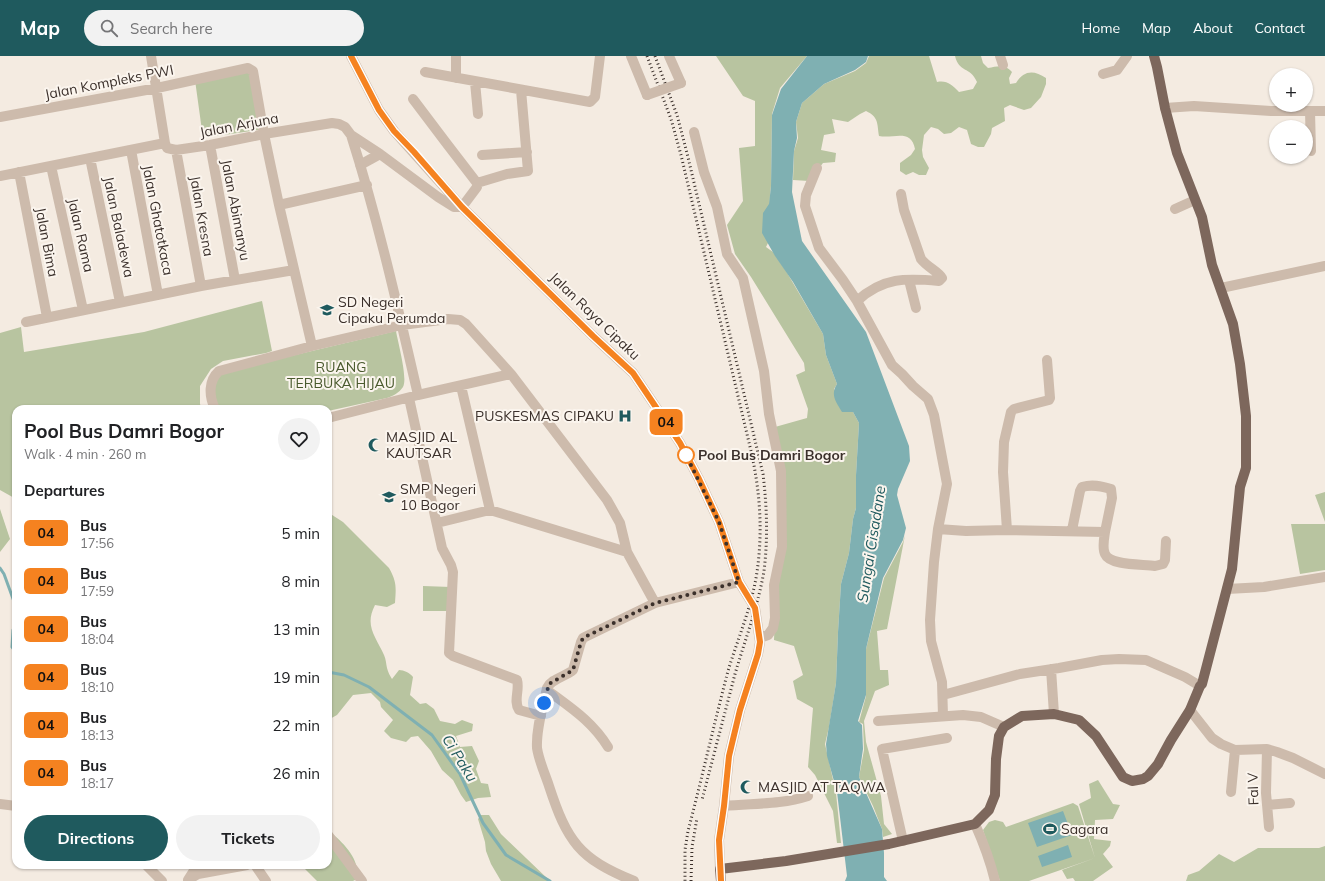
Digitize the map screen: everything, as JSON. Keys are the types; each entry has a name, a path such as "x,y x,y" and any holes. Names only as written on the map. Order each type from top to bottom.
{"main road":[{"path":"721,881 720,869 786,861 889,844 975,824 989,810 995,795 996,759 999,736 1004,727 1022,716 1054,714 1074,718 1085,724 1096,736 1123,777 1132,781 1137,781 1143,779 1154,770 1190,710 1202,684 1232,569 1240,487 1246,468 1246,416 1240,364 1232,324 1212,265 1202,217 1177,152 1165,108 1158,67 1154,56"}],"street":[{"path":"151,56 165,143 167,148 176,150"},
{"name":"Jalan Raya Cipaku","path":"351,56 379,110 394,131 462,207 593,336 633,373 680,443 719,522 739,582 755,608 760,638 758,654 740,710 729,756 719,840 720,869"},
{"path":"456,56 456,78"},
{"path":"426,72 590,102 595,97 600,56"},
{"path":"631,56 647,95 681,83 669,56"},
{"path":"1103,74 1117,70 1127,56"},
{"name":"Jalan Kompleks PWI","path":"0,117 250,69 253,71 264,134"},
{"path":"475,82 478,114"},
{"path":"477,183 511,174 527,172 529,168 521,90"},
{"path":"413,98 446,144 477,183"},
{"path":"1165,108 1194,106 1269,111"},
{"path":"1313,111 1325,111"},
{"name":"Jalan Arjuna","path":"176,150 332,123 339,124 345,127 351,135 380,154 454,208 462,207"},
{"path":"694,132 704,172 717,208 727,254 743,278 764,371 769,414 780,471 782,547 774,585 775,618 773,628 768,635 760,638"},
{"path":"264,134 312,346"},
{"path":"351,135 367,186 402,325 442,548 453,572 449,653 458,658 517,680 517,709 541,716"},
{"path":"0,176 165,143"},
{"name":"Jalan Abimanyu","path":"210,145 235,280"},
{"name":"Jalan Ghatotkaca","path":"131,150 158,295"},
{"name":"Jalan Kresna","path":"176,150 201,286"},
{"path":"482,155 527,152"},
{"path":"360,165 380,154"},
{"name":"Jalan Baladewa","path":"90,158 120,302"},
{"name":"Jalan Rama","path":"51,166 83,310"},
{"path":"817,168 806,195 805,206 819,248 857,301 892,365 912,386 928,399 934,415 947,484 938,529 930,620 931,642 941,674 943,716"},
{"name":"Jalan Bima","path":"19,172 47,317"},
{"path":"462,207 477,187 477,183"},
{"path":"279,205 367,186"},
{"path":"857,301 867,292 885,283 910,280 939,281 942,278 940,274 926,265 922,259 904,210 901,194"},
{"path":"1175,209 1196,200"},
{"path":"1220,288 1325,266"},
{"path":"26,322 201,286 294,270"},
{"path":"910,280 916,308"},
{"path":"213,405 210,390 211,382 219,371 312,346 402,325 448,318 460,320 466,324 511,374 607,500 620,523 628,552 655,603"},
{"path":"1007,530 1002,472 1004,442 1011,412 1014,409 1049,400 1047,360"},
{"path":"332,417 414,396 511,374"},
{"path":"461,386 490,510"},
{"path":"1072,530 1082,487 1089,485 1098,486 1111,489 1112,498 1105,532 1104,550 1105,555 1112,561 1155,566 1161,565 1165,560 1166,541"},
{"path":"437,523 490,510 628,552"},
{"path":"938,529 966,531 1072,530 1101,533 1105,532"},
{"path":"1227,589 1264,587 1325,577"},
{"path":"634,881 607,869 587,857 565,828 556,808 537,749 538,733 546,690 550,683 573,670 583,638 655,603 739,582"},
{"path":"943,695 1020,674 1102,660 1146,660 1185,677 1200,686"},
{"path":"1051,669 1054,714"},
{"path":"546,690 581,715 598,732 608,747"},
{"path":"1190,710 1212,738 1221,744 1235,750 1267,750 1293,758 1325,774"},
{"path":"878,721 963,716 980,717 1004,727"},
{"path":"903,841 882,749 947,738"},
{"path":"1231,792 1235,750"},
{"name":"Fal V","path":"1267,750 1266,781 1269,827"},
{"path":"724,806 784,802 808,796"},
{"path":"1267,805 1290,803"},
{"path":"0,804 12,806"},
{"path":"975,824 985,845 995,881"},
{"path":"332,840 362,881"},
{"path":"150,869 162,881"},
{"path":"188,881 194,869"},
{"path":"188,881 198,874 225,869"},
{"path":"258,869 266,881"}],"green space":[{"path":"716,56 807,56 780,88 772,114 771,186 768,243 766,247 773,252 786,271 823,334 826,355 837,384 834,389 853,412 859,423 856,508 853,519 849,553 841,584 836,683 825,744 836,793 841,843 837,843 833,811 815,775 808,767 813,708 797,699 793,681 803,675 794,646 774,640 776,585 783,557 775,427 807,418 808,409 796,375 805,371 804,363 751,277 735,254 727,225 743,201 739,148 755,146 755,101 743,96"},
{"path":"869,56 929,56 937,82 949,84 959,92 973,89 977,82 971,74 959,65 955,56 981,56 983,63 988,68 998,66 1009,69 1012,72 1009,78 1010,84 1016,83 1026,74 1033,73 1042,75 1046,78 1046,84 1041,97 1031,108 1024,110 1010,105 1004,108 1005,121 992,128 991,134 984,147 978,147 971,144 967,130 959,127 951,133 944,134 938,129 931,127 924,135 922,150 923,157 929,168 926,175 919,175 913,172 906,175 900,171 900,163 911,155 915,149 913,143 906,136 879,136 877,121 870,113 866,111 848,122 832,119 835,133 824,135 821,150 836,153 835,162 823,163 809,181 793,180 794,151 798,138 796,122 802,103 824,84 855,71 866,63"},
{"path":"253,71 264,129 203,138 195,80"},
{"path":"262,301 272,351 223,361 211,369 200,386 200,405 12,405 12,497 0,490 0,333 21,327 24,352 144,332"},
{"name":"RUANG TERBUKA HIJAU","path":"396,331 404,368 404,383 403,387 398,393 387,398 332,410 332,405 211,405 212,382 219,373"},
{"path":"1325,492 1325,522 1315,495"},
{"path":"0,509 10,539 0,552"},
{"path":"332,515 343,522 389,568 395,581 395,603 387,607 375,605 371,619 372,631 385,657 387,669 392,679 399,670 409,673 413,677 410,695 420,704 426,703 434,709 440,721 455,724 462,720 473,724 472,731 456,736 460,747 472,746 479,761 476,769 481,783 488,784 491,797 478,798 466,802 453,780 442,770 431,751 418,736 411,737 406,742 391,738 384,731 393,720 381,707 380,702 371,693 353,695 337,715 332,718"},
{"path":"1291,524 1325,524 1325,570 1300,574"},
{"path":"905,535 887,629 877,631 880,670 888,670 889,685 875,691 864,721 866,742 881,796 884,824 892,834 883,837 882,829 873,806 859,777 864,750 863,724 859,722 866,696 866,649 884,578 903,542"},
{"path":"423,586 451,587 451,611 423,611"},
{"path":"1098,780 1113,804 1120,805 1113,819 1095,820 1094,839 1111,841 1110,846 1103,854 1113,867 1093,881 1075,881 1073,878 1067,879 1062,870 1095,858 1079,804 1091,798 1089,784"},
{"path":"1073,803 1078,806 1095,858 1029,881 1000,881 983,830 989,822 995,820 1003,822 1006,827"},
{"path":"481,815 489,815 501,834 550,881 501,881 491,864 486,851 485,842 478,819"},
{"path":"332,833 342,842 354,858 357,879 353,881 317,881 305,869 332,869"},
{"path":"1325,846 1325,881 1186,881 1188,875 1199,871 1219,854 1234,862 1258,848 1319,848"}],"water":[{"name":"Sungai Cisadane","path":"807,56 868,56 866,62 855,70 824,84 802,103 796,122 797,138 794,151 792,192 802,241 866,332 909,446 910,461 898,489 897,495 906,528 903,540 883,578 866,649 866,695 858,721 862,725 863,749 859,777 882,829 884,877 887,881 845,881 847,876 837,792 827,756 826,744 836,683 841,584 849,553 853,519 856,508 859,423 853,412 842,412 836,402 834,392 837,384 826,355 823,334 793,282 775,256 762,233 763,213 769,204 771,186 772,115 781,89"},
{"name":"Sagara","path":"1063,811 1072,835 1037,847 1028,823"},
{"path":"1068,845 1072,857 1042,867 1038,856"}],"waterway":[{"name":"Ci Paku","path":"0,568 4,574 12,596"},
{"name":"Ci Paku","path":"332,673 344,675 369,687 432,735 460,774 483,823 506,855 550,881"}],"railway":[{"path":"647,56 671,119 681,155 751,451 757,481 760,511 759,557 755,585 728,671 688,831 685,850 685,881"},
{"path":"655,56 677,115 687,153 763,474 765,499 766,547 764,571 755,610 735,674 702,800"},
{"path":"691,881 692,847 697,818"}],"bus line":[{"name":"04","path":"351,56 379,110 394,131 462,207 593,336 633,373 680,443 719,522 739,582 755,608 760,638 758,654 740,710 729,756 719,840 721,881"}],"place":[{"name":"SD Negeri Cipaku Perumda","path":"327,310"},
{"name":"PUSKESMAS CIPAKU","path":"625,416"},
{"name":"MASJID AL KAUTSAR","path":"375,445"},
{"name":"Pool Bus Damri Bogor","path":"686,455"},
{"name":"SMP Negeri 10 Bogor","path":"389,497"},
{"name":"MASJID AT TAQWA","path":"747,787"},
{"name":"Sagara","path":"1050,829"}],"route":[{"path":"544,703 549,684 573,670 583,638 655,603 739,582 719,522 686,455"}]}
